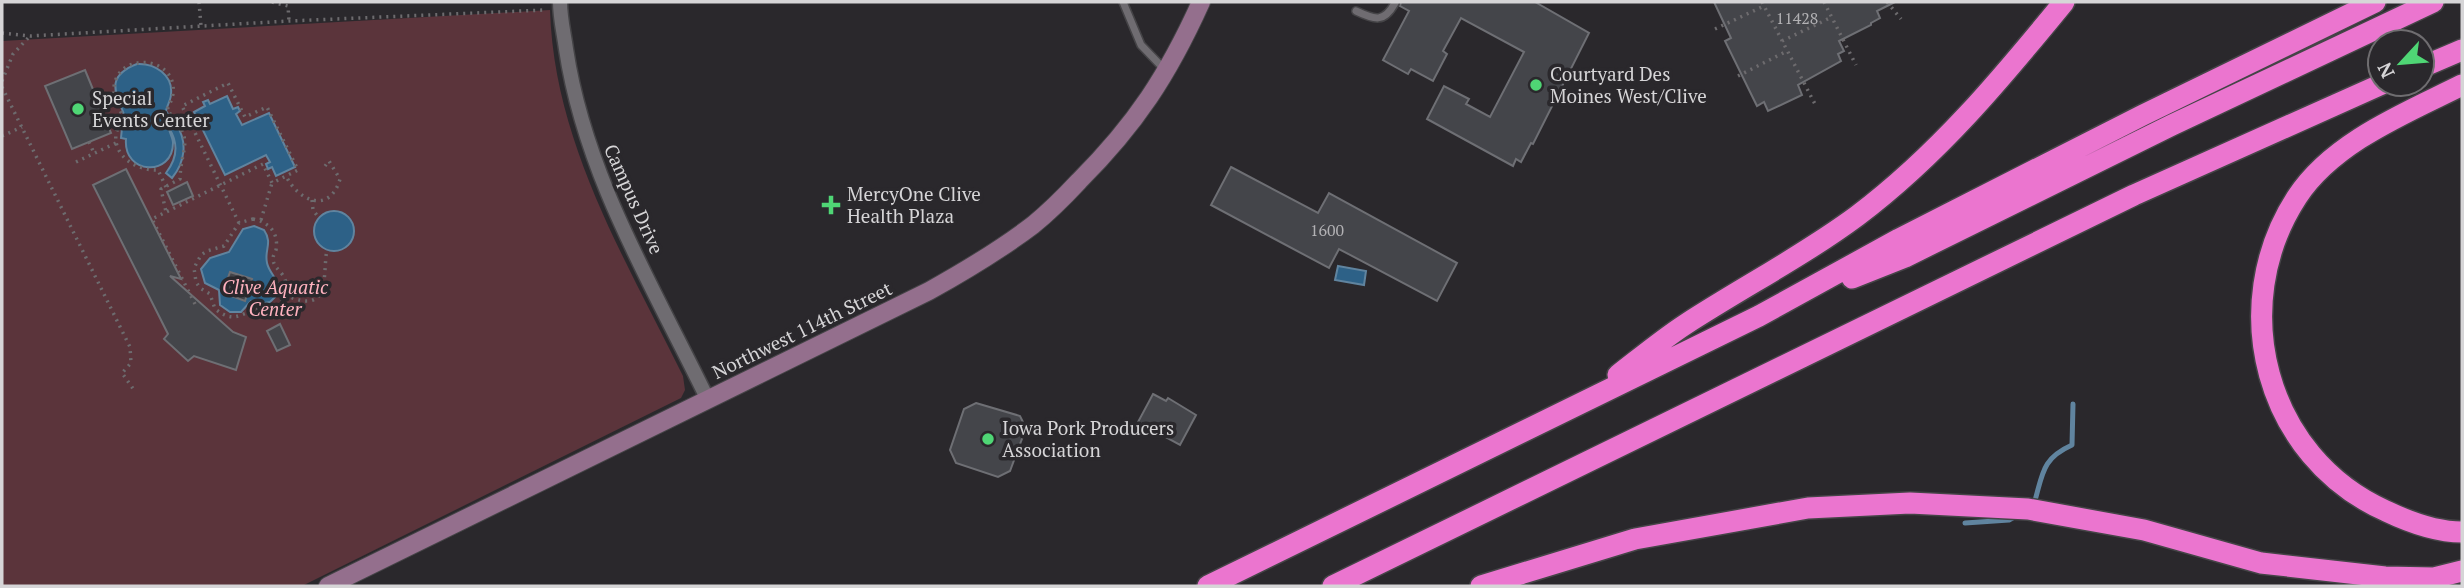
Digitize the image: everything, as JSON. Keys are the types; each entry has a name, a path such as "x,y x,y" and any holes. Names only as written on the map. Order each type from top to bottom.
{"highway":[{"path":"1571,409 1685,325 1780,268 1857,215 1929,155 1994,88 2064,2"},
{"path":"1208,586 1759,316 1899,239 2130,121 2375,2"},
{"path":"1759,316 1906,257 2172,125 2433,2"},
{"path":"2436,61 2462,50"},
{"path":"2462,85 2378,127 2329,162 2299,194 2278,230 2266,268 2261,308 2263,346 2273,390 2292,429 2305,448 2336,480 2372,505 2411,522 2462,532"},
{"path":"1334,586 2134,195 2366,91"},
{"path":"1481,586 1634,539 1808,508 1910,503 2028,509 2144,530 2261,563 2385,578 2434,578 2462,571"}],"street":[{"name":"Northwest 114th Street","path":"328,586 929,291 999,249 1035,224 1065,196 1139,114 1167,72 1201,2"},
{"name":"Campus Drive","path":"560,6 571,83 589,148 606,192 708,400"}],"lane":[{"path":"1123,2 1141,45 1167,72"},
{"path":"1356,11 1373,18 1382,18 1388,15 1395,3"}],"path":[{"path":"199,2 201,26"},
{"path":"272,2 288,6 289,21"},
{"path":"1825,2 1856,65"},
{"path":"1887,2 1901,19"},
{"path":"1715,29 1763,4 1816,106"},
{"path":"2,33 30,36 560,6"},
{"path":"1782,41 1832,17"},
{"path":"2,81 13,54 30,36"},
{"path":"1738,76 1787,51"},
{"path":"166,187 158,170 135,167 125,158 116,143 117,130 124,119 113,91 118,75 137,61 155,64 170,78 173,92 167,110 179,124 186,146 180,179 166,187 161,189 166,212"},
{"path":"239,223 182,106 228,83 245,117 267,107 298,170 272,183"},
{"path":"2,87 130,348 131,363 122,373 134,390"},
{"path":"2,136 22,127"},
{"path":"89,142 94,153"},
{"path":"76,162 116,143"},
{"path":"286,176 298,193 312,200 326,198 340,179 329,161 324,164"},
{"path":"194,304 151,219 263,164 272,183 261,220"},
{"path":"312,200 313,210 319,218"},
{"path":"261,220 268,225 276,240 274,261 286,282 285,295 273,309 255,310 243,316 228,316 215,309 210,294 200,288 194,268 207,251 224,246 239,223 261,220"},
{"path":"285,295 305,300 319,295 326,276 327,249"},
{"path":"184,286 196,280"}],"green space":[{"name":"Clive Aquatic Center","path":"550,10 564,107 579,154 617,244 683,376 685,390 681,398 302,586 2,586 2,41"}],"water":[{"path":"137,64 144,64 162,72 171,87 166,111 180,131 183,145 180,165 172,178 166,173 173,162 175,151 174,140 169,128 173,143 171,154 165,162 157,166 148,167 132,160 127,151 126,139 121,138 122,128 127,128 126,119 115,85 125,70"},
{"path":"227,96 233,109 238,107 240,111 236,114 242,125 269,113 295,167 276,176 272,167 268,169 266,164 270,162 266,155 225,175 194,112 205,106 203,102 208,100 210,104"},
{"path":"334,211 348,217 354,231 348,245 334,251 320,245 314,231 320,217"},
{"path":"254,226 264,230 267,235 267,263 277,281 278,294 270,302 259,304 251,301 241,312 230,312 220,305 219,290 205,283 201,269 210,258 229,252 243,229"},
{"path":"1338,266 1366,271 1364,285 1335,280"}],"building":[{"name":"Courtyard Des Moines West/Clive","path":"1401,2 1535,2 1589,33 1533,144 1531,143 1521,162 1516,159 1513,166 1427,119 1444,86 1469,99 1466,104 1490,117 1524,52 1461,18 1443,51 1447,54 1433,81 1411,69 1408,74 1383,60 1409,11 1400,6"},
{"path":"1714,2 1895,2 1877,11 1880,18 1871,25 1839,41 1844,51 1838,54 1841,61 1798,85 1802,95 1768,111 1764,102 1757,106 1725,41 1731,38"},
{"name":"Special Events Center","path":"85,70 111,133 72,149 45,86"},
{"path":"1231,167 1318,213 1329,193 1457,263 1437,301 1339,249 1329,268 1211,205"},
{"path":"126,169 181,279 170,276 233,332 246,337 236,370 194,356 188,361 164,339 168,334 93,185"},
{"path":"187,182 193,196 173,205 167,192"},
{"path":"230,272 252,279 245,301 223,293"},
{"path":"280,324 290,345 277,351 267,331"},
{"path":"1153,394 1166,401 1168,398 1196,415 1180,445 1138,422"},
{"name":"Iowa Pork Producers Association","path":"976,403 1020,416 1026,428 1010,471 998,477 956,463 950,450 964,409"}],"waterway":[{"path":"2034,504 2045,468 2054,456 2072,445 2073,404"},
{"path":"1965,523 2009,520 2018,515"}],"place":[{"name":"Courtyard Des Moines West/Clive","path":"1536,85"},
{"name":"Special Events Center","path":"78,109"},
{"name":"MercyOne Clive Health Plaza","path":"831,205"},
{"name":"Iowa Pork Producers Association","path":"988,439"}]}
